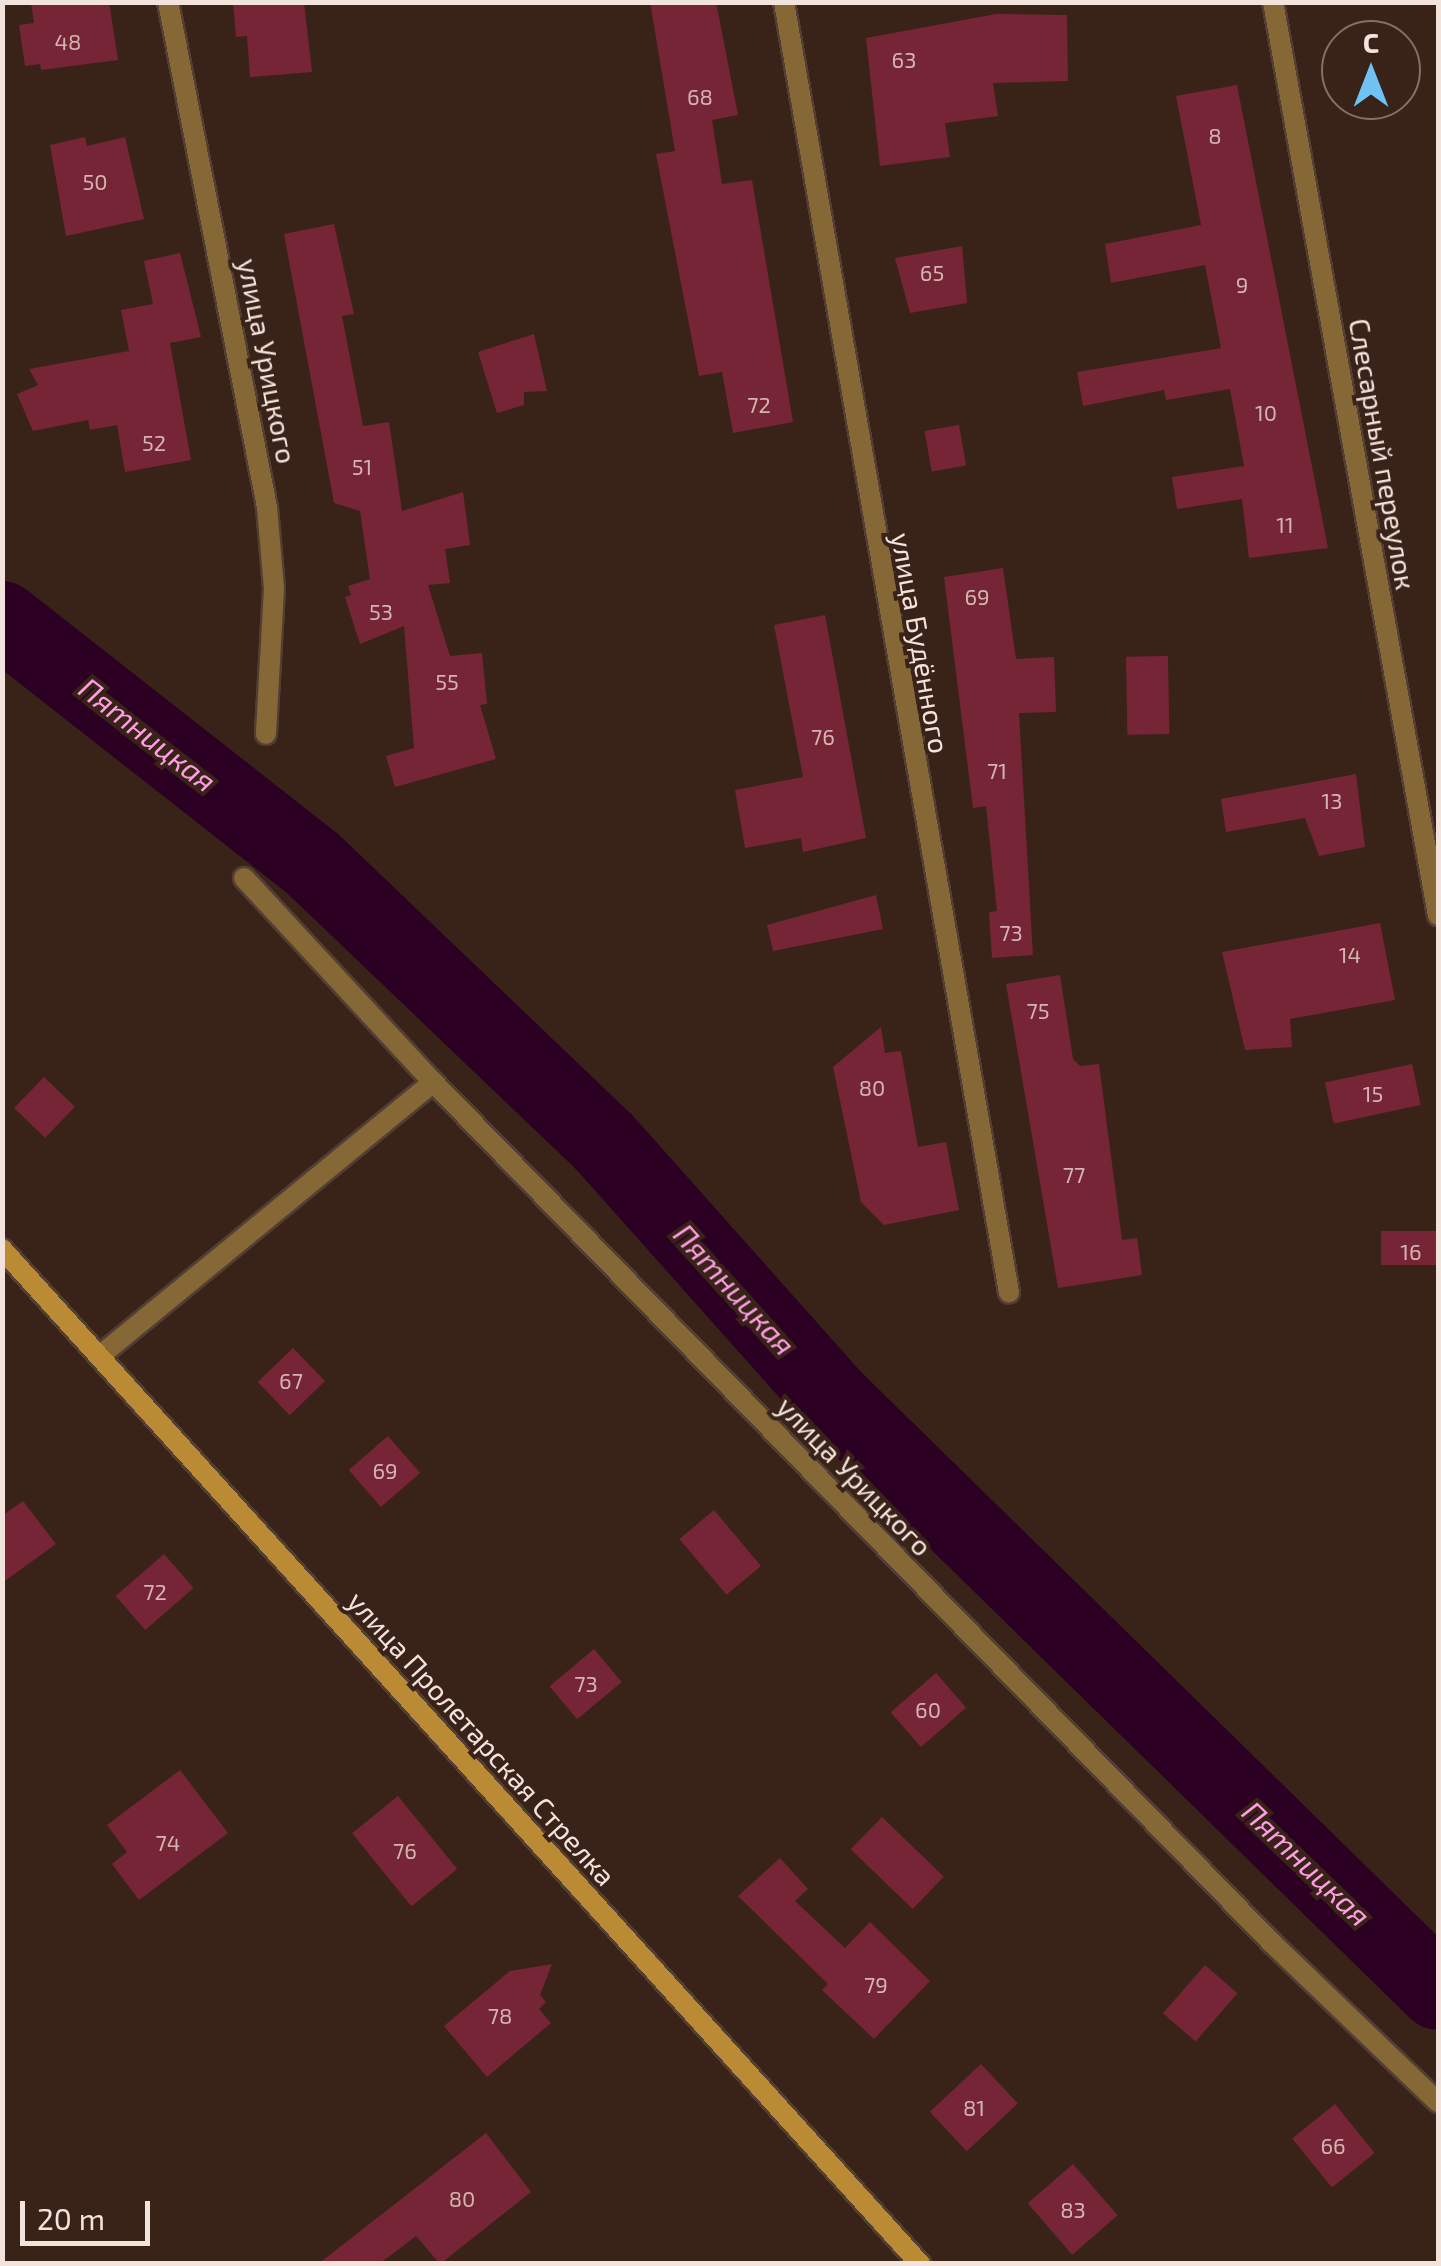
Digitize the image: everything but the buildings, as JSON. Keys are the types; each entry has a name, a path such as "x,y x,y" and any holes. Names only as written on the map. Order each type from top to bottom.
{"street":[{"name":"улица Урицкого","path":"168,2 267,507 274,589 266,734"},
{"name":"улица Будённого","path":"784,2 1009,1293"},
{"name":"Слесарный переулок","path":"1273,2 1438,915"},
{"name":"улица Урицкого","path":"244,878 432,1082 1272,1942 1438,2102"},
{"path":"101,1355 432,1082"},
{"name":"улица Пролетарская Стрелка","path":"2,1249 920,2264"}],"waterway":[{"name":"Пятницкая","path":"2,620 312,863 604,1142 833,1399 1438,1991"}]}
